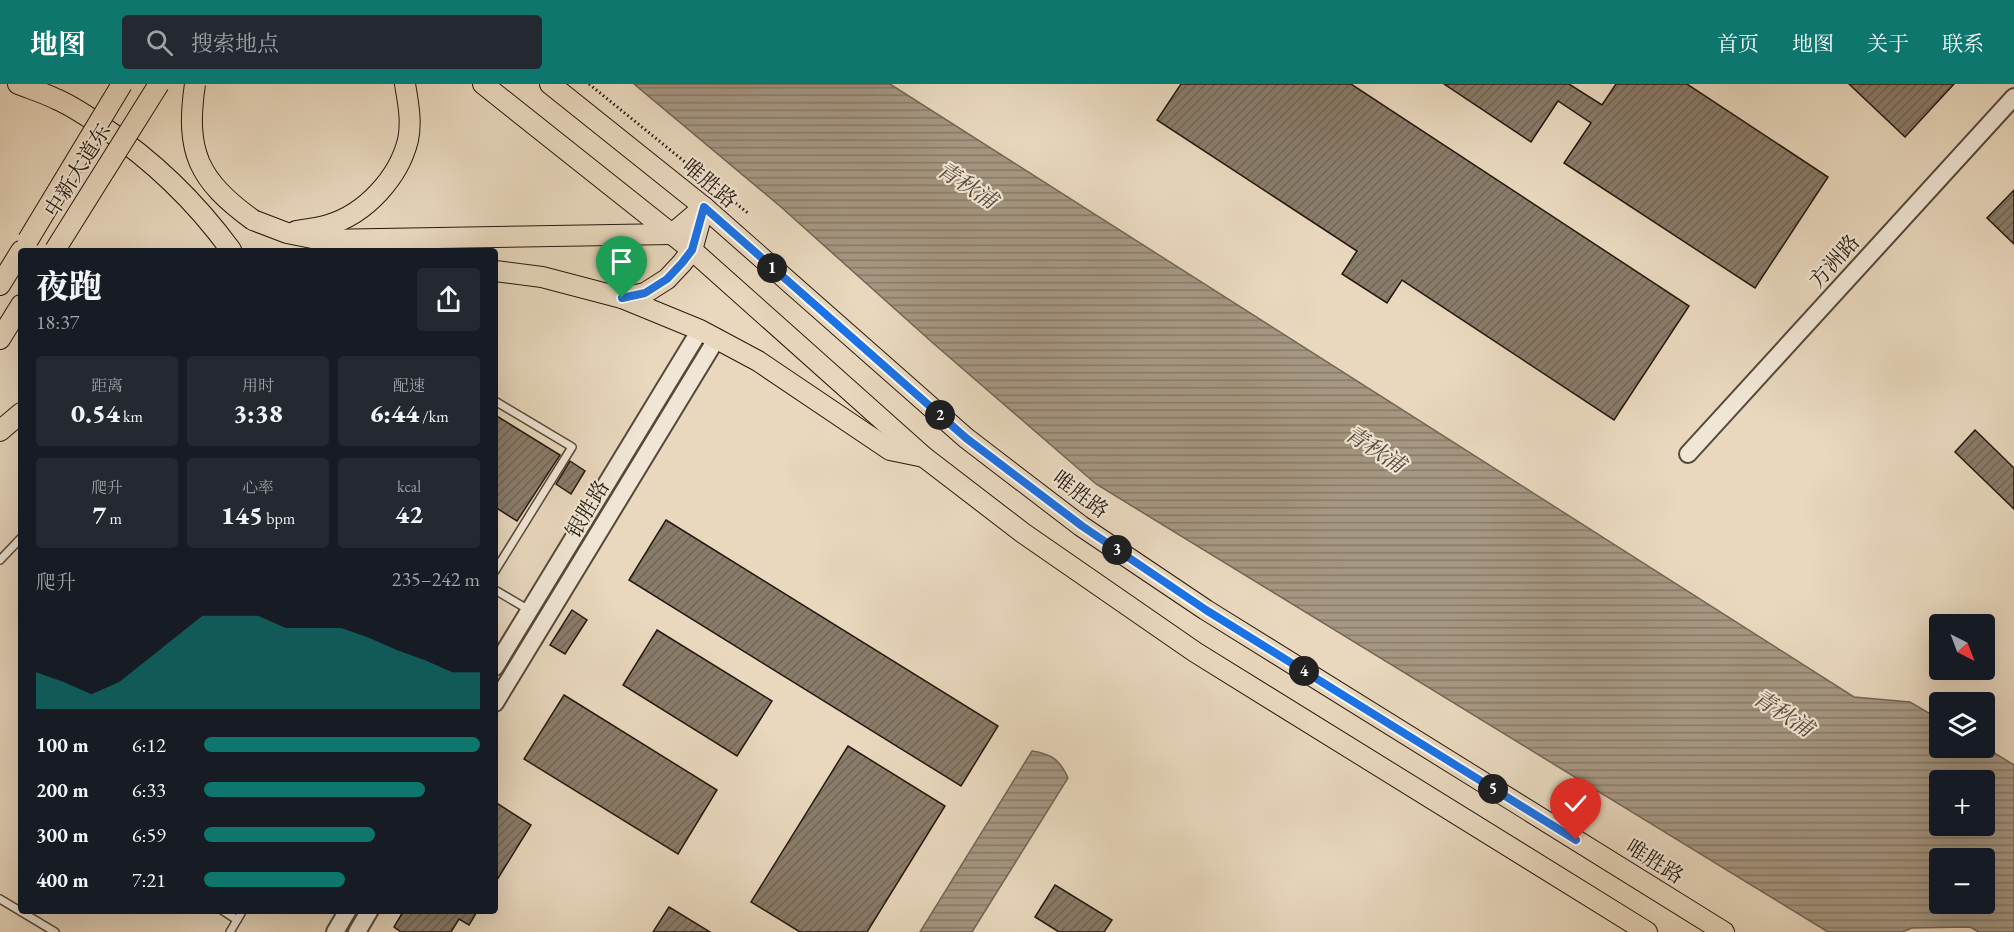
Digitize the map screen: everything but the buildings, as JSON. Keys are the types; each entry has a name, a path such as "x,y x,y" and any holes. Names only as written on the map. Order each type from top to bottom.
{"main road":[{"path":"18,84 57,99 131,146 178,187 229,248"},
{"name":"中新大道东","path":"23,247 122,84"},
{"name":"中新大道东","path":"56,248 159,84"},
{"path":"195,84 192,105 193,145 207,179 228,202 253,220 287,232 322,240 672,234 704,207"},
{"path":"287,232 330,225 354,213 388,182 400,163 408,139 410,114 405,84"},
{"path":"483,84 692,250 924,457 1023,532 1195,652 1647,932"},
{"name":"唯胜路","path":"550,84 704,207 966,438 1082,526 1206,610 1724,932"},
{"path":"622,298 645,293 667,279 692,250 704,207"},
{"name":"中新大道东","path":"0,285 18,255"},
{"path":"498,271 542,277 622,298 708,334 758,361 891,450 924,457"},
{"path":"0,339 18,310"},
{"path":"0,431 18,416"}],"street":[{"name":"方洲路","path":"1688,454 2014,97"},
{"name":"银胜路","path":"498,662 529,610 708,334"},
{"name":"银胜路","path":"498,698 708,334"},
{"path":"335,932 346,914"},
{"path":"357,932 368,914"}],"lane":[{"path":"498,403 572,447 498,566"},
{"path":"0,560 18,541"},
{"path":"498,592 529,610"},
{"path":"0,898 18,909"},
{"path":"26,914 55,932"},
{"path":"228,914 237,920"},
{"path":"230,932 241,914"}],"path":[{"path":"589,84 749,214"}],"water":[{"name":"青秋浦","path":"634,84 890,84 1854,697 1910,702 1929,713 1929,758 1995,758 1995,753 2014,765 2014,932 1979,932 1970,927 1912,928 1902,932 1828,932 1096,484 934,344 781,207"},
{"path":"1032,751 1054,759 1068,778 972,932 920,932"}],"route":[{"path":"622,298 645,293 667,279 682,263 692,250 704,207 966,438 1082,526 1206,610 1576,840"}]}
